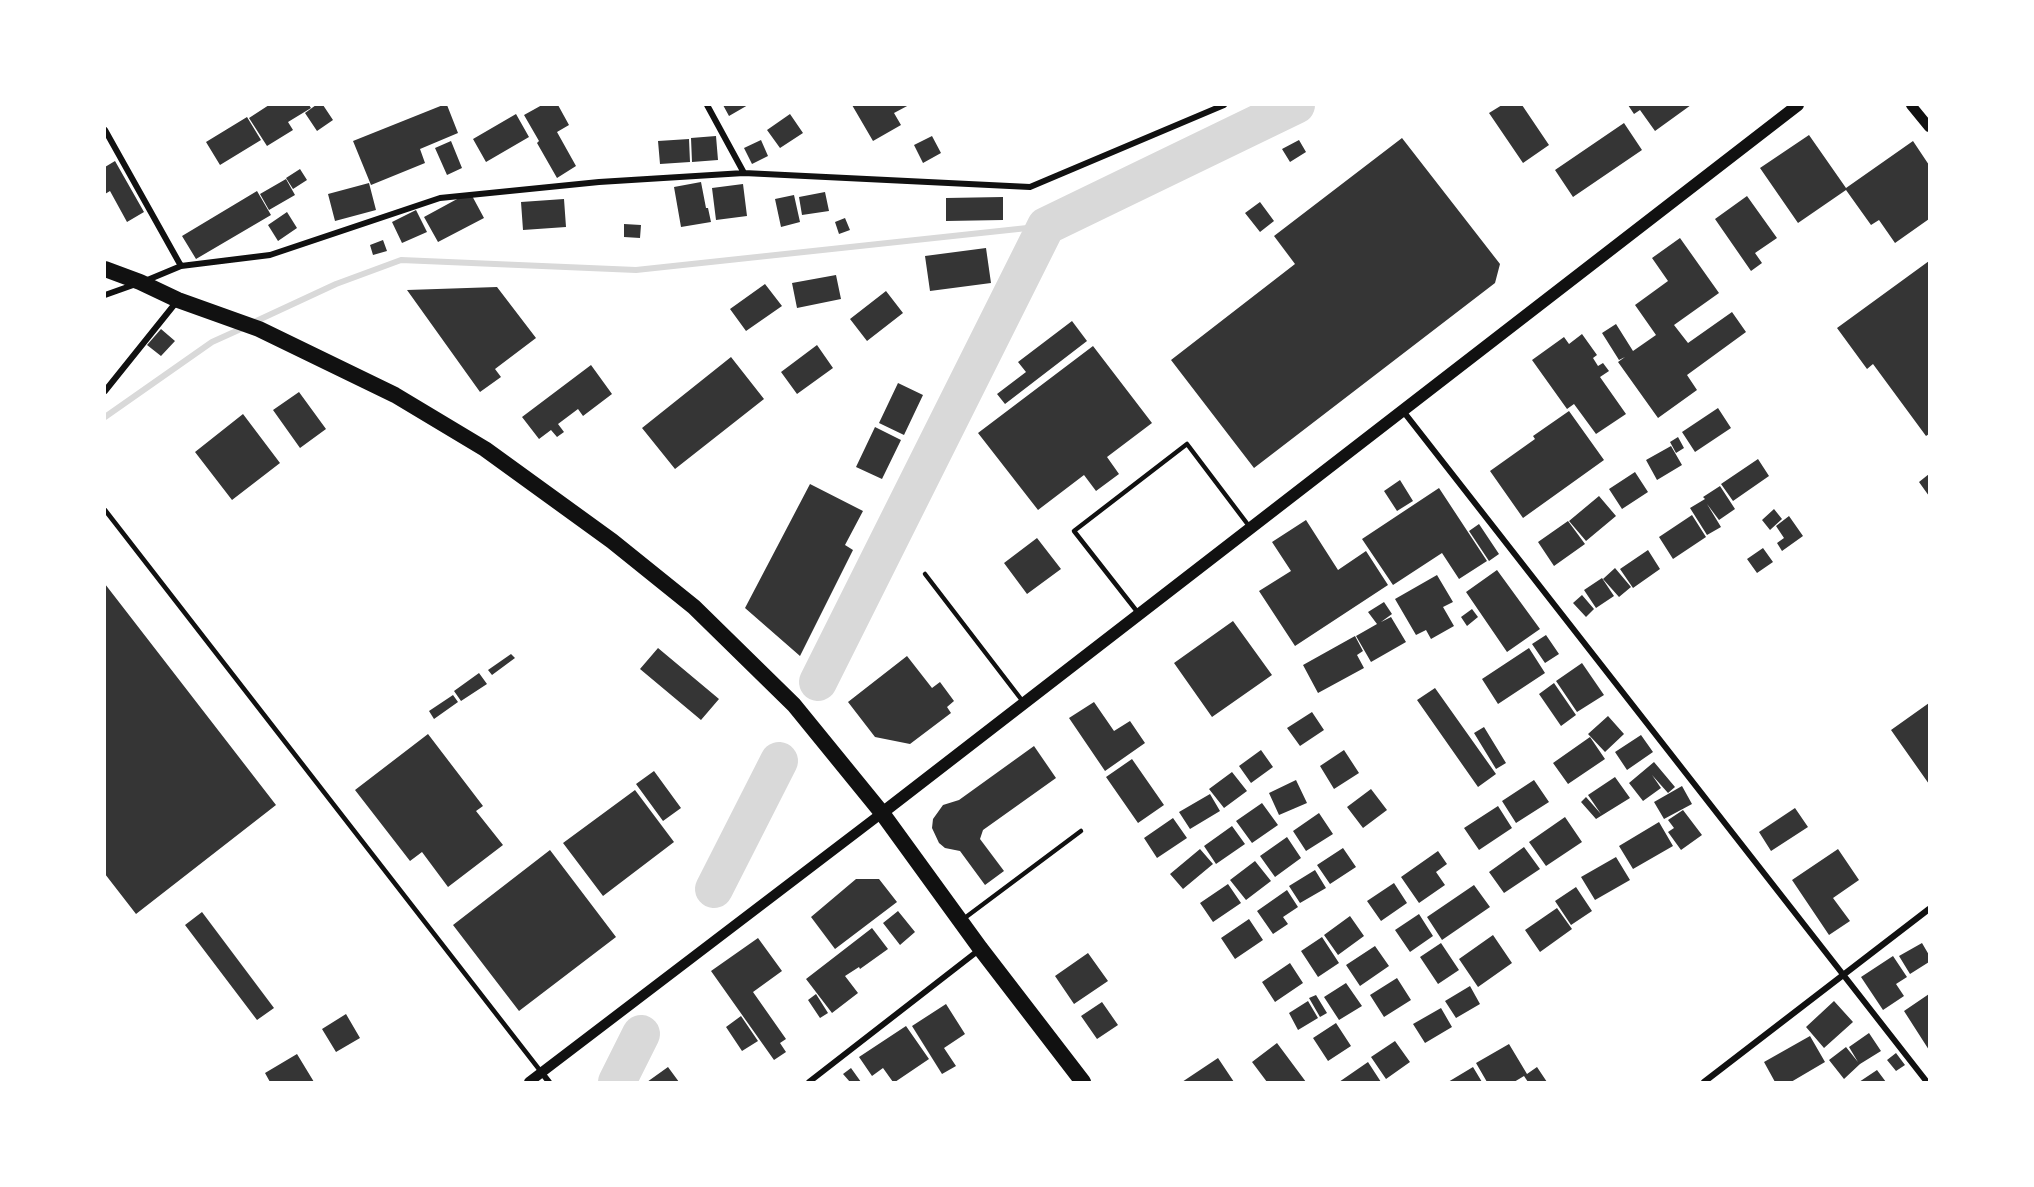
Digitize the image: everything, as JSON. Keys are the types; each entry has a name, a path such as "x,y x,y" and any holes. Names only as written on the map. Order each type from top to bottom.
{"highway":[{"path":"105,270 140,282 178,300 259,329 394,395 485,449 612,541 703,615 794,705 882,813 980,948 1083,1082"}],"main road":[{"path":"882,813 1798,105"}],"street":[{"path":"707,105 744,173"},
{"path":"105,295 181,266 270,255 440,198 599,182 744,173 1030,187 1224,105"},
{"path":"1911,105 1929,127"},
{"path":"105,130 181,266"},
{"path":"105,391 178,300"},
{"path":"1403,411 1927,1082"},
{"path":"529,1082 882,813"},
{"path":"1704,1082 1929,909"},
{"path":"808,1082 980,948"},
{"path":"542,1072 549,1082"}],"lane":[{"path":"1139,614 1074,531 1187,444 1251,528"},
{"path":"105,510 542,1072"},
{"path":"925,574 1024,702"},
{"path":"960,921 1081,831"}],"building":[{"path":"269,105 309,105 311,108 288,122 293,130 267,146 249,118"},
{"path":"316,105 323,105 333,120 317,131 305,113"},
{"path":"447,105 458,133 420,149 425,163 371,185 353,141"},
{"path":"542,105 558,105 569,125 557,132 576,166 557,178 524,115"},
{"path":"723,105 748,105 729,116"},
{"path":"852,105 909,105 894,113 901,125 873,141"},
{"path":"1502,105 1522,105 1549,145 1523,163 1489,113"},
{"path":"1628,105 1691,105 1655,131 1640,110 1634,114"},
{"path":"516,114 529,137 486,162 473,139"},
{"path":"790,114 803,133 780,148 767,130"},
{"path":"247,117 261,140 220,165 206,142"},
{"path":"1624,123 1642,150 1573,197 1555,170"},
{"path":"1809,135 1846,188 1913,141 1929,165 1929,219 1895,243 1879,220 1871,225 1846,190 1798,223 1760,168"},
{"path":"716,136 718,160 692,162 691,138"},
{"path":"932,136 941,153 923,163 914,145"},
{"path":"1402,138 1500,264 1495,283 1254,468 1171,360 1295,264 1274,236"},
{"path":"689,139 690,162 660,164 658,141"},
{"path":"761,140 768,156 752,164 744,148"},
{"path":"1299,140 1306,152 1290,162 1282,149"},
{"path":"451,141 462,168 447,175 435,148"},
{"path":"115,161 144,212 127,222 110,191 105,194 105,167"},
{"path":"300,169 307,180 293,189 286,178"},
{"path":"286,179 295,195 269,210 260,194"},
{"path":"701,182 711,222 681,227 674,187"},
{"path":"369,183 376,210 335,221 328,194"},
{"path":"743,184 747,216 716,220 712,188"},
{"path":"257,191 271,215 196,259 182,236"},
{"path":"470,192 484,218 438,242 424,217"},
{"path":"825,192 829,211 802,215 799,197"},
{"path":"794,195 800,222 781,227 775,199"},
{"path":"1747,196 1777,238 1755,253 1762,263 1751,271 1715,219"},
{"path":"1003,197 1003,220 946,221 946,198"},
{"path":"564,199 566,227 523,230 521,202"},
{"path":"1260,202 1274,221 1260,232 1245,213"},
{"path":"416,210 427,232 402,243 392,222"},
{"path":"287,212 297,228 278,241 268,225"},
{"path":"845,218 850,230 839,234 835,222"},
{"path":"624,224 641,225 640,238 624,237"},
{"path":"1680,238 1719,293 1674,325 1688,343 1732,312 1746,332 1687,375 1697,390 1658,418 1618,362 1625,357 1619,360 1602,333 1616,324 1633,351 1656,335 1635,305 1668,281 1652,258"},
{"path":"383,240 387,251 373,255 370,245"},
{"path":"986,248 991,283 930,291 925,256"},
{"path":"1929,261 1929,434 1926,436 1873,364 1867,369 1837,328"},
{"path":"836,275 841,299 797,308 792,283"},
{"path":"765,284 782,306 746,331 730,309"},
{"path":"497,287 536,338 495,369 501,377 480,392 407,290"},
{"path":"886,291 903,313 867,341 850,319"},
{"path":"1072,321 1087,341 1005,404 997,394 1026,372 1018,362"},
{"path":"161,329 175,341 161,356 147,345"},
{"path":"1582,334 1597,355 1593,358 1598,366 1603,363 1609,371 1600,377 1626,414 1596,434 1574,404 1567,409 1532,360 1564,337 1569,344"},
{"path":"817,345 833,368 797,394 781,372"},
{"path":"1093,346 1152,423 1107,457 1119,474 1096,491 1084,475 1038,510 978,433"},
{"path":"731,357 764,399 675,469 642,428"},
{"path":"591,365 612,394 583,416 578,409 558,424 564,432 557,437 551,430 539,439 522,417"},
{"path":"898,383 923,395 904,435 879,423"},
{"path":"299,392 326,429 300,448 273,410"},
{"path":"1718,408 1731,428 1695,452 1682,432"},
{"path":"1569,411 1604,460 1523,518 1490,471 1535,439 1533,436"},
{"path":"243,414 280,463 232,500 195,452"},
{"path":"875,427 901,440 882,479 856,467"},
{"path":"1678,437 1684,448 1676,453 1670,442"},
{"path":"1671,446 1682,465 1657,480 1646,460"},
{"path":"1758,459 1769,476 1733,501 1721,484"},
{"path":"1635,472 1648,492 1622,509 1609,489"},
{"path":"1929,474 1929,496 1919,482"},
{"path":"1400,480 1413,501 1397,511 1384,491"},
{"path":"810,484 863,511 845,545 853,550 800,656 745,608"},
{"path":"1720,486 1735,509 1719,520 1707,504 1721,527 1707,535 1690,508"},
{"path":"1439,488 1487,561 1459,579 1442,553 1393,585 1362,539"},
{"path":"1599,496 1616,516 1586,541 1569,521"},
{"path":"1774,509 1782,519 1770,530 1762,520"},
{"path":"1692,515 1706,537 1673,559 1659,537"},
{"path":"1789,516 1803,536 1782,551 1777,543 1784,538 1776,526"},
{"path":"1306,520 1338,570 1366,551 1388,585 1295,646 1259,591 1291,571 1272,542"},
{"path":"1568,521 1585,544 1554,566 1538,542"},
{"path":"1479,524 1499,554 1489,561 1469,531"},
{"path":"1037,538 1061,569 1027,594 1004,563"},
{"path":"1763,548 1773,562 1757,573 1747,559"},
{"path":"1648,550 1660,569 1633,588 1620,569"},
{"path":"1615,568 1631,587 1619,597 1603,579"},
{"path":"1497,570 1540,629 1507,652 1466,592"},
{"path":"1437,575 1453,602 1443,607 1454,626 1431,639 1426,630 1416,635 1395,599"},
{"path":"1602,578 1614,596 1596,608 1584,590"},
{"path":"105,584 276,805 136,914 105,874"},
{"path":"1582,595 1594,609 1586,617 1573,603"},
{"path":"1384,602 1392,614 1381,622 1391,617 1406,642 1371,662 1356,636 1377,624 1368,612"},
{"path":"1472,609 1478,617 1467,626 1461,617"},
{"path":"1233,621 1272,675 1212,717 1174,663"},
{"path":"1546,635 1559,654 1545,663 1532,644"},
{"path":"1355,636 1363,651 1357,655 1364,668 1318,693 1303,665"},
{"path":"658,648 719,699 701,720 640,669"},
{"path":"1529,648 1545,673 1498,704 1482,679"},
{"path":"511,654 515,658 492,675 488,670"},
{"path":"907,656 932,688 940,682 954,701 947,707 951,713 910,744 875,737 848,702"},
{"path":"1582,663 1604,695 1577,712 1556,681"},
{"path":"479,673 487,684 461,701 454,691"},
{"path":"1554,683 1576,715 1561,726 1539,694"},
{"path":"1435,688 1496,774 1478,787 1417,700"},
{"path":"453,695 458,702 434,719 429,711"},
{"path":"1094,702 1114,731 1130,721 1145,743 1105,771 1069,718"},
{"path":"1929,703 1929,784 1891,730"},
{"path":"1312,712 1324,730 1300,746 1287,728"},
{"path":"1608,716 1624,734 1605,752 1588,734"},
{"path":"1484,727 1506,763 1496,769 1474,733"},
{"path":"428,734 483,806 476,811 503,845 448,887 422,852 410,861 355,790"},
{"path":"1641,735 1653,752 1627,770 1615,752"},
{"path":"1590,737 1605,759 1568,784 1553,763"},
{"path":"1034,746 1056,778 983,830 980,839 1004,871 985,885 960,851 945,848 939,843 932,828 933,819 943,805 959,800"},
{"path":"1261,750 1273,767 1251,783 1239,766"},
{"path":"1344,750 1359,773 1334,789 1320,766"},
{"path":"1132,759 1164,805 1138,823 1106,777"},
{"path":"1654,762 1675,787 1668,793 1652,775 1661,788 1643,801 1629,783"},
{"path":"654,771 681,808 663,821 636,784"},
{"path":"1232,772 1247,791 1224,808 1209,789"},
{"path":"1615,777 1630,798 1596,819 1581,802 1586,797 1601,814 1588,795"},
{"path":"1296,780 1307,803 1279,815 1269,793"},
{"path":"1534,780 1549,802 1516,823 1502,801"},
{"path":"1682,786 1692,804 1664,819 1654,802"},
{"path":"1371,789 1387,810 1363,828 1347,807"},
{"path":"635,790 674,842 603,896 563,843"},
{"path":"1210,794 1220,811 1190,829 1179,812"},
{"path":"1262,803 1278,825 1252,843 1236,821"},
{"path":"1498,806 1512,828 1479,850 1464,828"},
{"path":"1795,808 1808,827 1771,851 1759,832"},
{"path":"1683,810 1702,835 1681,850 1668,832 1674,828 1668,820"},
{"path":"1319,813 1333,834 1306,851 1293,831"},
{"path":"1565,817 1582,842 1546,866 1529,842"},
{"path":"1173,818 1187,838 1157,858 1144,838"},
{"path":"1659,822 1673,846 1633,869 1619,846"},
{"path":"1232,826 1245,844 1216,864 1204,846"},
{"path":"1287,837 1301,858 1275,877 1260,856"},
{"path":"1524,847 1540,869 1504,893 1489,872"},
{"path":"1343,848 1356,867 1330,884 1317,865"},
{"path":"1200,849 1213,864 1183,889 1170,874"},
{"path":"1838,849 1859,880 1833,898 1850,921 1829,935 1792,880"},
{"path":"550,850 616,937 519,1011 453,925"},
{"path":"1438,851 1447,864 1436,872 1445,885 1419,903 1401,877"},
{"path":"1616,857 1630,880 1595,900 1581,877"},
{"path":"1255,861 1271,881 1246,900 1230,880"},
{"path":"1315,870 1326,888 1300,903 1289,886"},
{"path":"856,879 879,879 897,902 835,949 811,917"},
{"path":"1394,883 1407,903 1381,921 1367,901"},
{"path":"1228,884 1241,903 1213,922 1200,903"},
{"path":"1474,885 1490,907 1442,940 1427,917"},
{"path":"1576,887 1592,911 1571,925 1555,901"},
{"path":"1287,890 1298,907 1283,917 1288,924 1273,934 1257,911"},
{"path":"1557,908 1572,929 1540,952 1525,930"},
{"path":"898,911 915,932 900,945 883,923"},
{"path":"202,912 274,1008 257,1020 185,925"},
{"path":"1419,914 1433,936 1410,952 1395,930"},
{"path":"1350,916 1364,936 1338,955 1324,935"},
{"path":"1249,919 1263,940 1235,959 1221,938"},
{"path":"872,928 888,949 860,969 859,967 845,976 858,993 832,1013 806,979"},
{"path":"1493,935 1512,963 1478,987 1459,959"},
{"path":"1322,937 1339,963 1318,977 1301,951"},
{"path":"758,938 782,971 753,992 786,1039 780,1043 786,1052 774,1060 711,971"},
{"path":"1441,943 1459,970 1438,984 1420,957"},
{"path":"1922,943 1929,955 1929,962 1910,974 1899,956"},
{"path":"1375,946 1389,966 1360,986 1346,965"},
{"path":"1088,953 1108,981 1074,1004 1055,976"},
{"path":"1893,956 1907,977 1896,984 1904,996 1883,1010 1861,977"},
{"path":"1290,963 1303,983 1275,1002 1262,982"},
{"path":"1397,978 1411,1000 1384,1017 1370,995"},
{"path":"1346,983 1362,1006 1339,1020 1324,997"},
{"path":"1470,986 1480,1004 1456,1018 1445,1001"},
{"path":"816,994 828,1013 820,1018 808,1000"},
{"path":"1929,994 1929,1050 1904,1011"},
{"path":"1316,995 1327,1013 1320,1017 1309,998"},
{"path":"1308,1001 1318,1018 1298,1030 1289,1013"},
{"path":"1834,1001 1853,1022 1824,1048 1806,1027"},
{"path":"1102,1002 1118,1025 1097,1039 1081,1016"},
{"path":"946,1004 965,1034 944,1048 956,1066 942,1074 912,1026"},
{"path":"1441,1008 1452,1027 1425,1043 1413,1024"},
{"path":"346,1014 360,1038 336,1052 322,1029"},
{"path":"741,1016 758,1041 742,1051 726,1027"},
{"path":"1336,1023 1351,1046 1328,1061 1313,1038"},
{"path":"906,1026 929,1059 895,1082 883,1068 872,1076 859,1057"},
{"path":"1869,1033 1881,1051 1860,1064 1844,1079 1829,1060 1846,1047 1858,1062 1849,1047"},
{"path":"1810,1036 1825,1062 1791,1082 1775,1082 1764,1062"},
{"path":"1395,1041 1410,1062 1386,1079 1371,1057"},
{"path":"1277,1043 1306,1082 1267,1082 1252,1062"},
{"path":"1509,1044 1527,1074 1537,1067 1547,1082 1528,1082 1524,1076 1514,1082 1487,1082 1476,1063"},
{"path":"1896,1053 1905,1065 1896,1071 1887,1060"},
{"path":"297,1054 314,1082 270,1082 265,1073"},
{"path":"1218,1058 1234,1082 1182,1082"},
{"path":"1368,1062 1381,1082 1339,1082"},
{"path":"668,1067 679,1082 647,1082"},
{"path":"1473,1067 1482,1082 1448,1082"},
{"path":"851,1068 861,1082 850,1082 843,1074"},
{"path":"1877,1070 1886,1082 1859,1082"}],"waterway":[{"path":"818,682 1046,226 1296,105"},
{"path":"252,323 336,284 401,260 636,270 1046,226"},
{"path":"105,417 212,342 243,328"},
{"path":"714,889 779,761"},
{"path":"617,1082 641,1034"}]}
